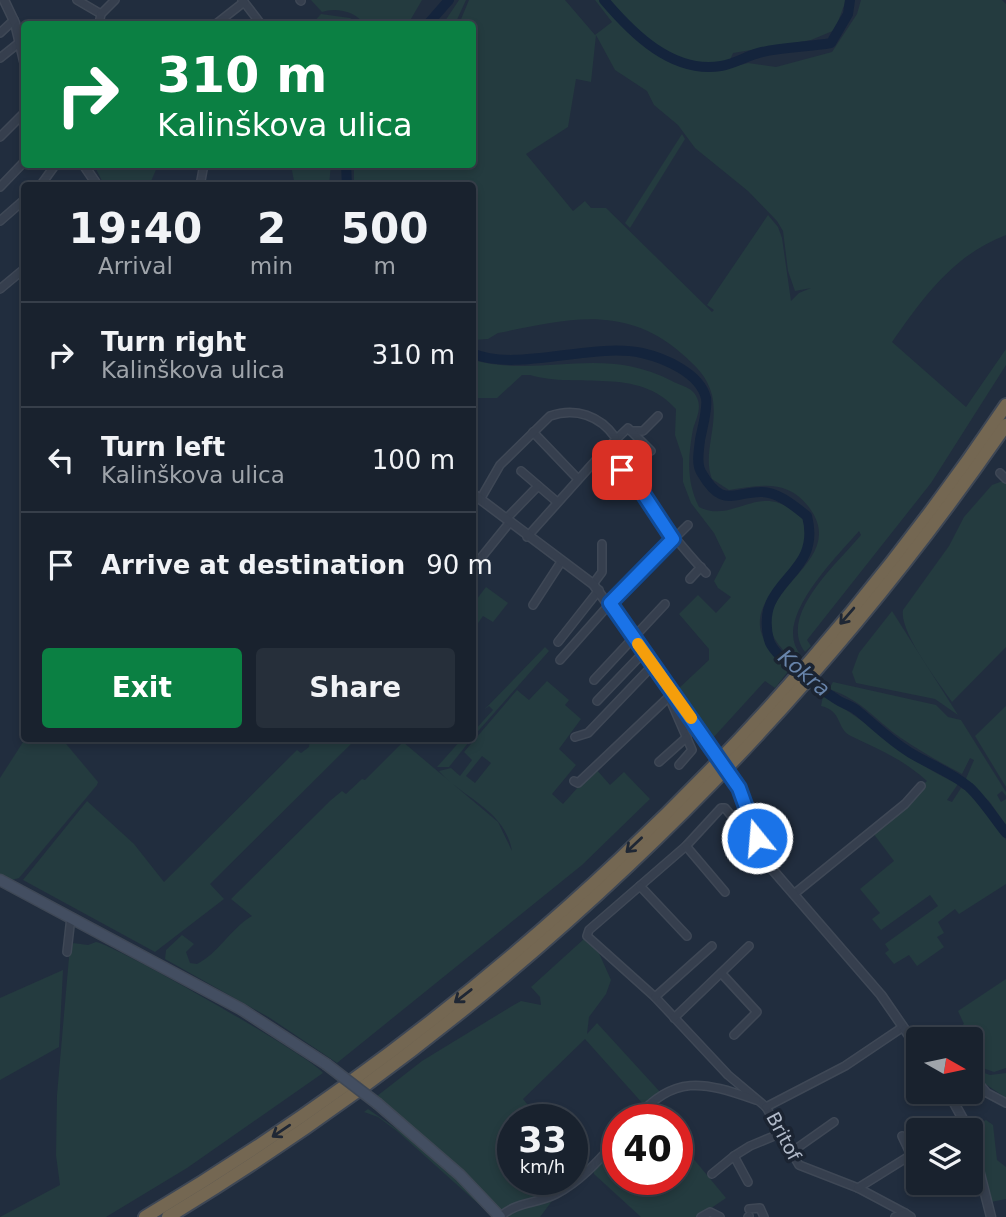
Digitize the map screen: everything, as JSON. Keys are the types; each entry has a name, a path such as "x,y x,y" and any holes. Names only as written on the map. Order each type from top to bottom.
{"highway":[{"path":"818,659 906,544 1006,405"},
{"path":"168,1217 330,1111 481,997 658,839 918,547 1006,425"},
{"path":"145,1217 304,1115 472,989 583,893 787,694"}],"main road":[{"path":"0,880 241,1009 326,1064 378,1104 460,1175 500,1217"}],"street":[{"path":"77,0 101,14"},
{"path":"100,21 101,14 115,0"},
{"path":"220,21 243,1 259,21"},
{"path":"3,3 14,20 21,47"},
{"path":"0,33 14,20"},
{"path":"0,58 20,42"},
{"path":"1,135 21,116"},
{"path":"0,187 21,165"},
{"path":"0,221 21,203"},
{"path":"0,289 21,272"},
{"path":"476,495 500,465 550,416 593,416 602,421 615,437"},
{"path":"631,431 643,430 658,416"},
{"path":"527,537 556,501 625,428 651,451"},
{"path":"533,432 577,478"},
{"path":"604,451 640,489 673,539 703,570 690,579"},
{"path":"521,471 556,501"},
{"path":"476,564 538,486"},
{"path":"476,497 596,587 610,603 671,695 739,788 771,868 881,995 906,1031"},
{"path":"561,660 610,603 688,525"},
{"path":"558,642 596,587 602,572 602,544"},
{"path":"533,606 561,562"},
{"path":"594,680 666,604"},
{"path":"597,701 644,652"},
{"path":"575,737 588,733 653,665"},
{"path":"671,695 692,750 679,765"},
{"path":"574,781 578,783 671,695"},
{"path":"659,762 687,737"},
{"path":"794,894 905,804 921,786"},
{"path":"753,827 738,824 725,808 721,808 686,846 589,930 587,936 655,997 766,1107"},
{"path":"686,846 725,892"},
{"path":"640,886 687,936"},
{"path":"68,952 71,917"},
{"path":"655,997 712,946"},
{"path":"674,1018 748,946"},
{"path":"722,974 757,1012 734,1035"},
{"name":"Britof","path":"903,1027 845,1066 766,1107 799,1166 858,1188 908,1215"},
{"path":"650,1104 659,1095 676,1087 705,1086 756,1100"},
{"path":"984,1089 1006,1103"},
{"path":"790,1153 834,1122"},
{"path":"712,1174 750,1146 779,1134"},
{"path":"902,1136 906,1144"},
{"path":"500,1217 509,1209 555,1195 602,1154"},
{"path":"734,1156 748,1182"},
{"path":"858,1188 906,1158"},
{"path":"983,1185 991,1217"},
{"path":"749,1214 760,1208 764,1217"},
{"path":"701,1217 710,1212 720,1217"},
{"name":"Britof","path":"895,1217 908,1215"}],"green space":[{"path":"311,0 422,0 410,21 361,21 345,11 322,12"},
{"path":"459,0 466,0 456,21 445,21"},
{"path":"469,0 565,0 595,35 612,22 595,0 601,0 619,22 646,46 668,59 691,66 725,69 748,63 776,67 832,52 857,14 861,0 1002,0 1006,4 1006,235 970,254 941,279 892,342 966,407 1006,349 1006,365 931,483 807,640 811,646 805,652 798,637 804,606 826,575 861,535 859,531 810,590 794,626 794,642 802,656 795,664 776,640 770,624 773,609 781,594 813,554 819,539 818,524 808,506 790,491 772,486 729,490 712,479 709,459 714,407 707,382 696,367 659,337 615,321 570,320 498,333 488,339 476,340 476,182 354,182 354,168 476,168 476,21 460,21","holes":["596,35 615,70 647,91 654,105 678,125 695,148 748,191 777,221 783,231 788,271 795,291 811,288 799,293 791,301 782,238 778,227 768,215 707,305 714,310 712,312 606,208 591,208 585,201 573,211 526,154 568,127 576,79 591,82"]},
{"path":"607,0 846,0 835,30 811,40 733,53 729,62 711,64 676,57 660,49 631,26"},
{"path":"321,14 354,21 315,21"},
{"path":"682,134 685,139 630,228 625,223"},
{"path":"96,168 157,168 151,182 102,182"},
{"path":"292,168 331,168 329,182 294,181"},
{"path":"476,361 524,366 596,363 646,370 686,387 695,394 699,406 691,439 689,469 699,507 723,511 767,501 779,503 792,510 806,524 807,544 799,560 763,607 760,625 768,646 790,669 775,688 765,681 712,739 677,690 709,660 709,649 679,614 698,595 716,613 731,597 718,588 714,581 726,558 714,533 691,503 683,482 683,459 675,435 676,409 661,396 626,383 548,379 530,375 522,375 497,398 476,398"},
{"path":"1006,482 1006,647 952,702 913,644 903,619 903,610 949,546 964,517 992,485"},
{"path":"486,587 508,603 493,622 483,616 476,626 476,600"},
{"path":"892,611 958,715 935,699 856,683 852,672 859,653"},
{"path":"545,647 549,651 476,733 476,729 493,710 489,706 484,710"},
{"path":"547,681 569,700 565,705 581,719 559,749 576,765 552,794 563,804 595,768 610,785 624,772 650,799 582,865 337,1063 270,1018 165,959 166,950 182,935 194,944 186,952 190,963 197,964 212,954 237,927 252,916 231,899 331,800 342,791 346,794 362,779 365,780 403,742 449,781 439,771 451,768 460,776 472,760 464,752 473,742 476,742 476,738 517,690 529,700","holes":["482,756 491,763 475,783 466,776","450,781 492,815 501,825 512,851 498,822"]},
{"path":"833,682 936,705 948,717 961,720 1006,792 1006,796 1002,791 997,795 1001,802 1006,799 1006,825 989,801 965,781 974,760 970,758 962,774 946,766 901,738 859,704 829,689"},
{"path":"823,696 857,717 905,753 958,784 947,800 952,802 961,788 969,792 1006,840 1006,884 959,914 955,909 938,922 944,933 937,937 944,947 917,966 909,955 894,964 885,953 889,950 885,944 938,906 930,895 881,930 872,919 880,913 860,889 894,861 873,833 927,781 899,760 846,733 833,712 821,706"},
{"path":"1006,706 1006,787 975,736"},
{"path":"23,742 65,742 98,782 19,878 12,880 0,874 0,778"},
{"path":"310,742 353,742 210,884 224,899 155,952 23,880 87,801 134,844 164,882 297,750 301,753 309,747"},
{"path":"459,742 469,742 449,767 437,767"},
{"path":"585,938 598,951 611,980 606,994 589,1017 587,1034 597,1023 661,1093 643,1104 585,1039 523,1099 527,1104 497,1104 497,1195 543,1195 502,1211 457,1166 377,1096 422,1061 521,1001 541,1005 540,997 531,987"},
{"path":"96,942 214,1003 323,1073 187,1168 106,1217 0,1217 60,1185 56,1155 57,1095 70,946 73,943 88,945"},
{"path":"63,970 59,1047 0,1080 0,998"},
{"path":"1006,979 1006,1068 994,1072 984,1069 984,1027 960,1027 964,1024 958,1011"},
{"path":"984,1073 990,1075 1006,1073 1006,1098 984,1083"},
{"path":"368,1109 398,1130 401,1128 451,1172 493,1217 397,1131 378,1117 364,1112"},
{"path":"986,1120 993,1125 997,1160 1006,1167 1006,1199 991,1202 983,1170 983,1122"},
{"path":"693,1158 726,1198 698,1217 641,1217 617,1195 693,1195"},
{"path":"602,1160 602,1181 594,1174 593,1170"},
{"path":"555,1197 540,1217 508,1217 507,1214"}],"waterway":[{"name":"Kokra","path":"431,21 449,0"},
{"path":"604,0 627,25 655,48 686,64 703,67 726,65 770,50 831,43 848,14 850,0"},
{"name":"Kokra","path":"346,168 347,182"},
{"name":"Kokra","path":"476,354 510,360 600,351 642,353 680,368 697,381 706,398 698,461 708,483 721,494 728,496 760,492 773,494 807,516 809,537 806,553 770,603 767,619 772,647 798,672 839,701 857,710 889,738 969,787 1006,833"}],"slow traffic":[{"path":"638,644 691,718"}],"route":[{"path":"622,470 640,489 673,539 610,603 739,788 757,838"}]}
